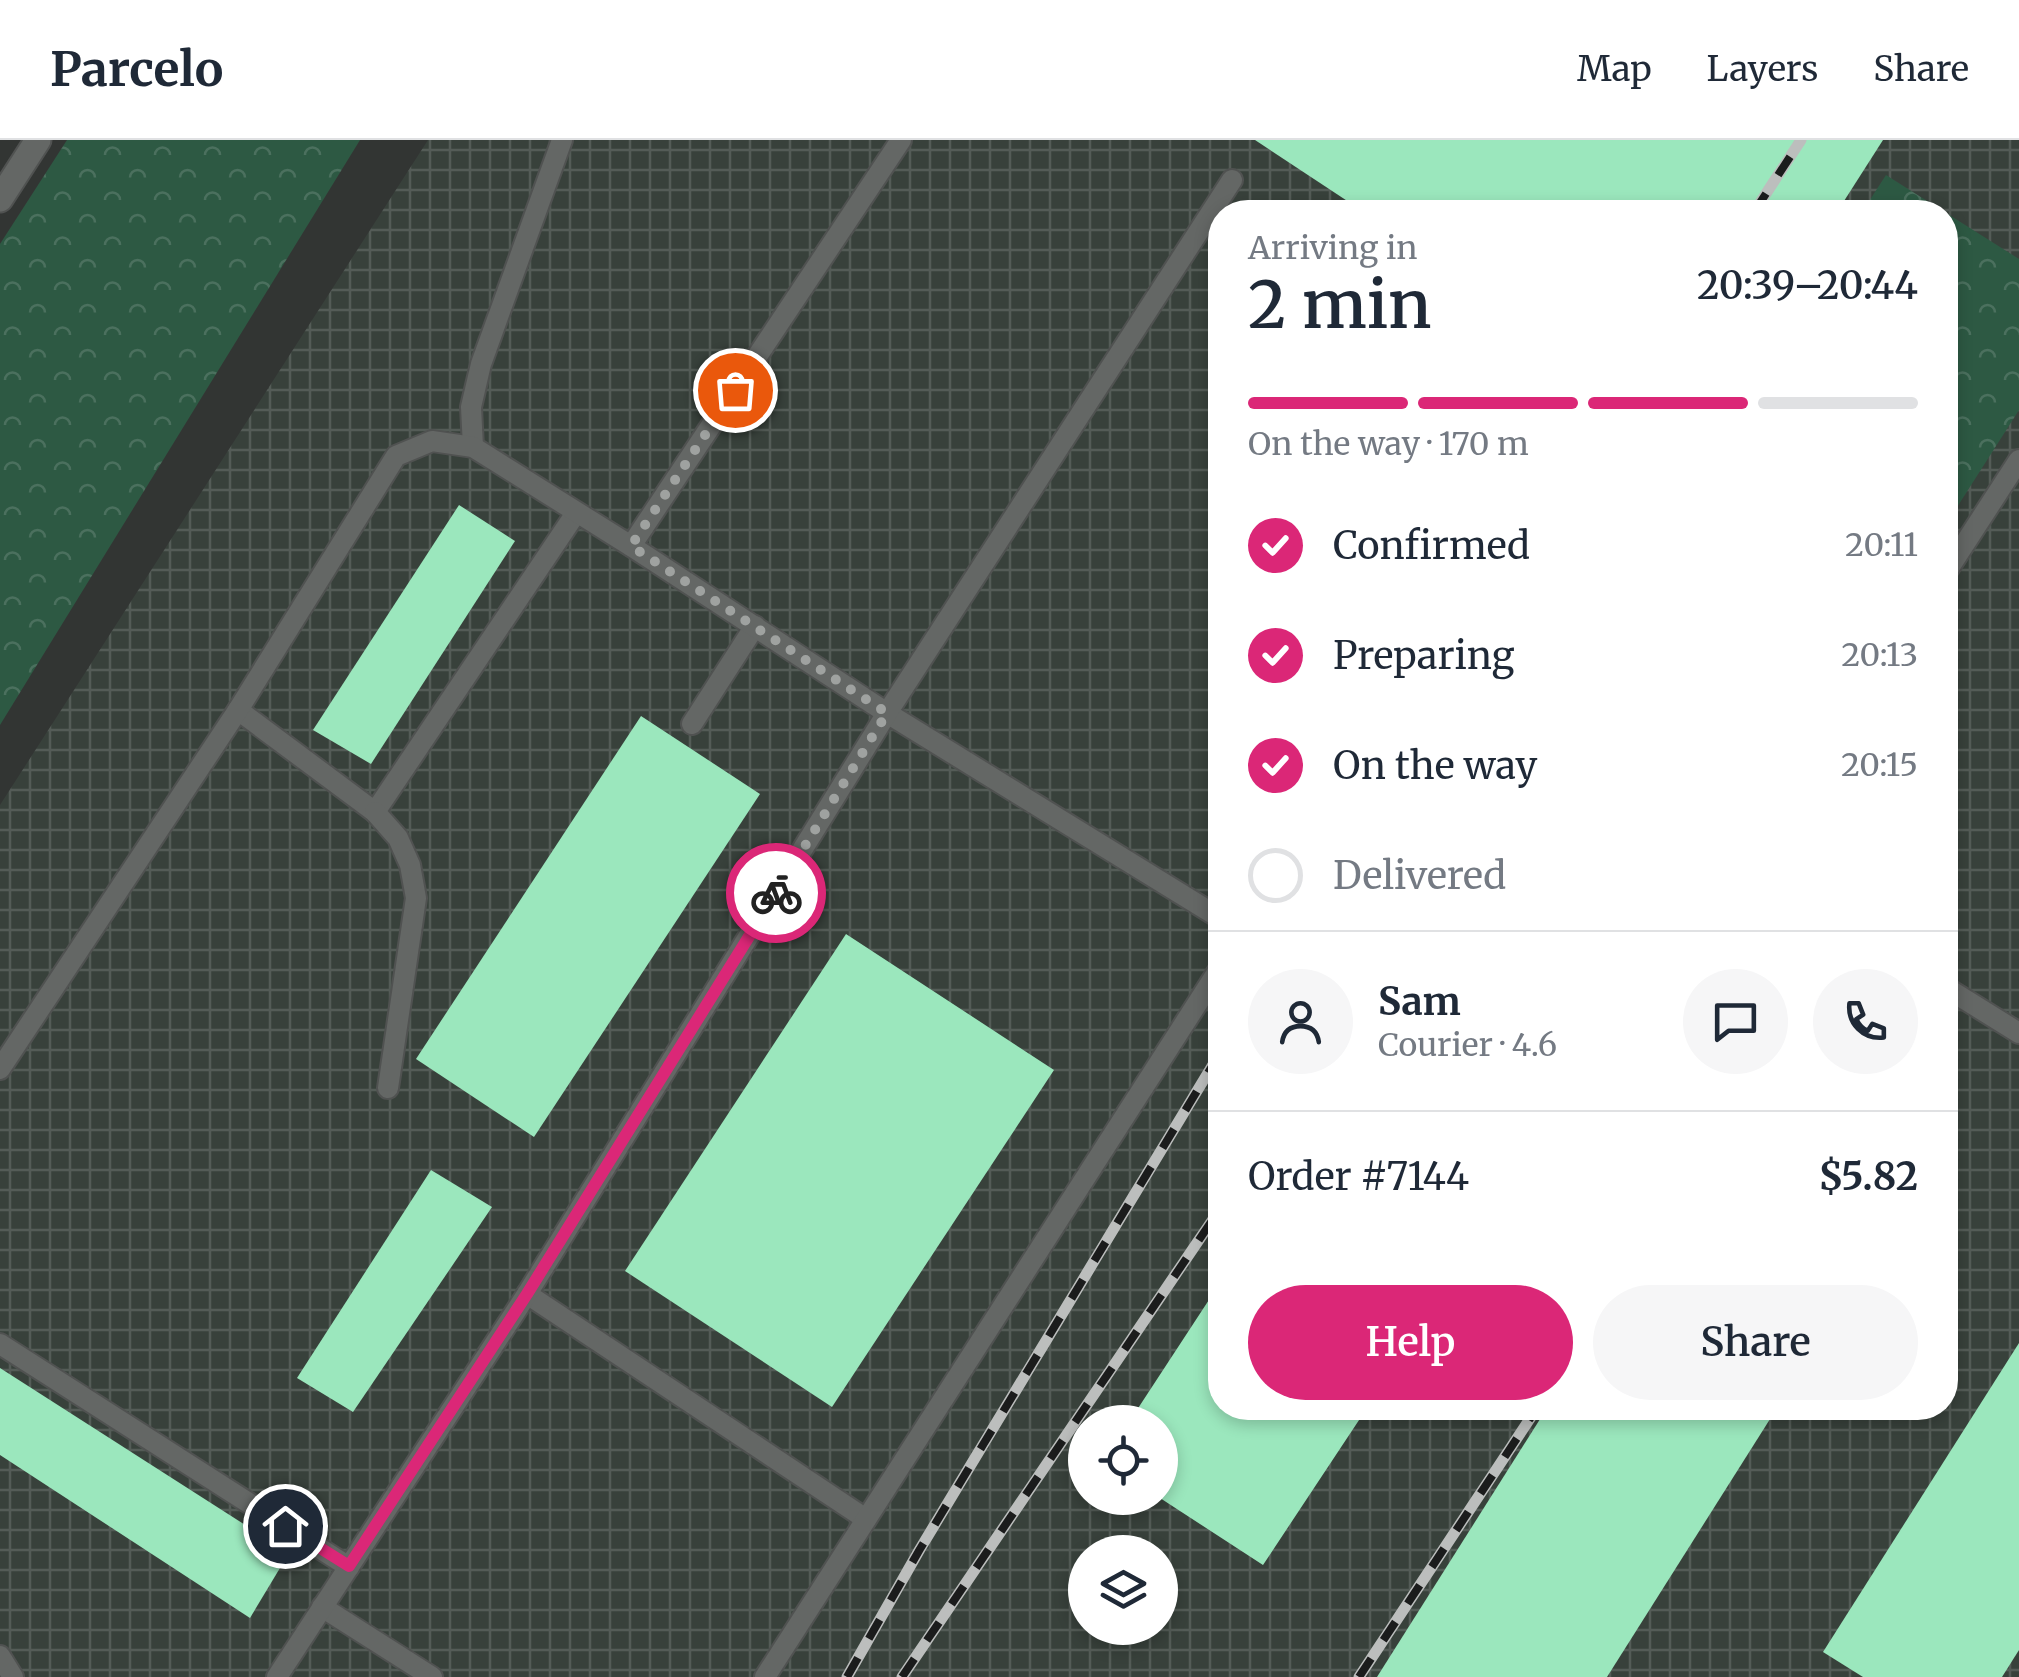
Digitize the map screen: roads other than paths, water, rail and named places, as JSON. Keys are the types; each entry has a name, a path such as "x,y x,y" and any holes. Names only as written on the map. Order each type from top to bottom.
{"street":[{"path":"0,200 38,140"}],"lane":[{"path":"473,447 471,407 480,364 562,140"},
{"path":"631,546 901,140"},
{"path":"1219,200 1232,180"},
{"path":"277,1677 527,1294 887,713 1208,217"},
{"path":"0,1069 238,710 396,456 432,440 473,447 887,713 1208,911"},
{"path":"1958,554 2019,460"},
{"path":"375,812 576,513"},
{"path":"692,724 755,626"},
{"path":"238,710 375,812 398,838 410,865 416,898 388,1088"},
{"path":"765,1677 1208,987"},
{"path":"1958,995 2019,1034"},
{"path":"527,1294 866,1519"},
{"path":"0,1344 349,1566"},
{"path":"322,1608 432,1677"},
{"path":"0,1656 12,1677"}],"railway":[{"path":"1762,200 1801,140"},
{"path":"847,1677 1208,1073"},
{"path":"902,1677 1208,1227"},
{"path":"1359,1677 1529,1420"}]}
